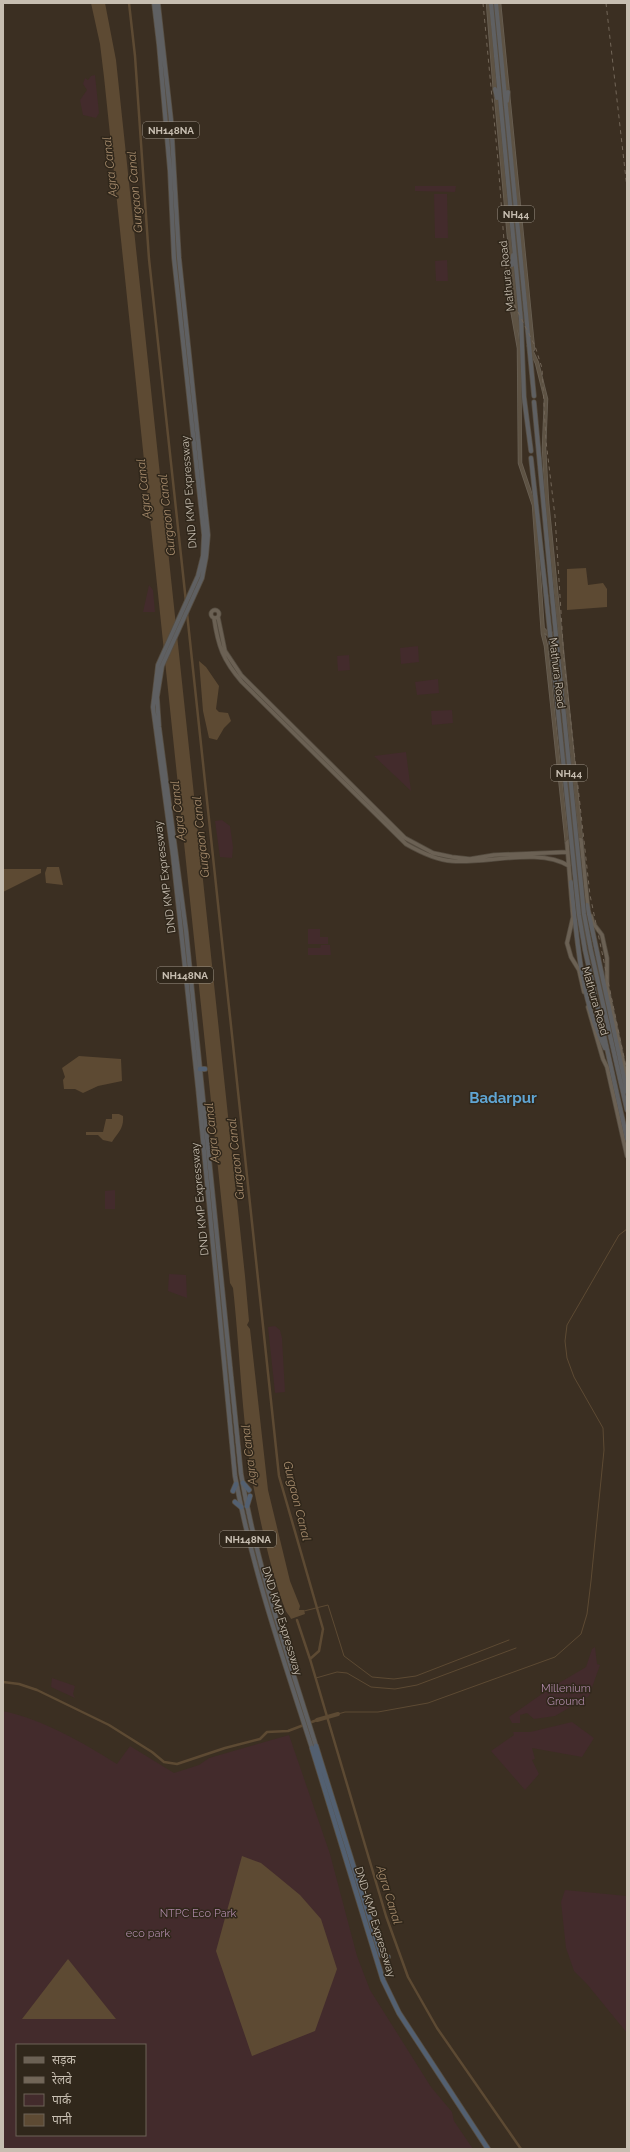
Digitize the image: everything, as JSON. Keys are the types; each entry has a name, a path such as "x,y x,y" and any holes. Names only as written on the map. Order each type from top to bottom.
{"highway":[{"name":"Mathura Road","path":"489,3 514,248 522,337 524,397 531,451"},
{"name":"Mathura Road","path":"496,3 506,92 506,113 534,396"},
{"name":"DND KMP Expressway","path":"156,4 170,164 176,258 204,514 208,535 202,578 162,666 158,686 159,727 243,1483 260,1563 314,1747"},
{"path":"512,265 514,248"},
{"name":"Mathura Road","path":"534,402 584,914 609,1037 627,1110"},
{"name":"Mathura Road","path":"531,458 579,914 596,1003 627,1139"},
{"name":"DND KMP Expressway","path":"167,800 203,1069 206,1149 222,1350 236,1484 255,1566 306,1721"},
{"path":"571,883 582,970 594,1021 609,1056"},
{"path":"587,905 627,1092"},
{"path":"243,1483 249,1490"},
{"path":"233,1490 236,1484"},
{"path":"247,1506 250,1496"},
{"path":"235,1502 241,1507"},
{"name":"DND-KMP Expressway","path":"314,1747 371,1950 383,1980 399,2013 488,2149"},
{"name":"DND-KMP Expressway","path":"314,1747 381,1955 388,1957"}],"main road":[{"name":"Mathura Road","path":"500,3 506,92 533,350 546,399 544,448 559,628 587,905 593,923 602,935 607,958 607,987 627,1080"},
{"path":"497,91 517,324 522,337"},
{"name":"Mathura Road","path":"514,294 511,303 519,348 520,463 532,497 542,627 546,646 571,883 569,886 573,917 568,948 579,970 600,1051 607,1067 627,1156"},
{"path":"528,345 533,350"},
{"path":"541,608 545,600 554,600 557,606"},
{"path":"216,617 218,644 226,661 242,682 389,821 405,838 434,853 470,859 494,855 568,852"},
{"path":"542,627 549,635 556,633 559,628"},
{"path":"275,712 401,840 415,849 439,859 452,861 540,858 552,859 569,866"},
{"path":"567,843 572,838 581,840"},
{"path":"571,883 578,885 585,882"},
{"path":"578,885 582,932 587,936 592,932"}],"green space":[{"path":"95,75 99,113 96,118 83,115 80,100 87,90 83,84 85,78 88,80 91,76"},
{"path":"415,186 456,186 455,192 415,191"},
{"path":"434,194 447,194 448,238 435,238"},
{"path":"447,260 448,281 436,281 435,261"},
{"path":"149,585 153,590 155,612 143,612"},
{"path":"418,646 419,662 401,664 400,648"},
{"path":"349,655 350,670 338,671 337,656"},
{"path":"438,679 439,693 417,695 415,682"},
{"path":"452,710 453,723 432,725 431,711"},
{"path":"406,752 411,791 374,756"},
{"path":"222,820 230,826 233,847 232,858 220,857 215,821"},
{"path":"308,929 320,929 320,937 328,937 328,944 308,944"},
{"path":"321,945 330,945 331,955 308,955 308,948 320,948"},
{"path":"115,1190 115,1209 105,1209 105,1191"},
{"path":"169,1274 186,1275 187,1298 168,1291"},
{"path":"275,1326 280,1330 282,1338 285,1392 275,1393 268,1327"},
{"name":"Millenium Ground","path":"595,1647 597,1664 600,1665 589,1696 555,1716 534,1719 527,1713 520,1715 520,1723 512,1723 509,1717 549,1689 586,1667 592,1649"},
{"path":"52,1678 75,1686 73,1694 75,1698 51,1687"},
{"name":"NTPC Eco Park","path":"3,1711 48,1726 76,1740 117,1764 130,1746 174,1773 199,1765 209,1758 289,1735 330,1854 357,1956 370,1990 431,2087 452,2112 454,2121 473,2149 3,2149"},
{"path":"572,1722 594,1738 582,1757 532,1748 535,1759 532,1760 539,1774 525,1790 491,1751 514,1735 513,1732 530,1732"},
{"path":"565,1890 627,1896 627,2033 587,1984 574,1971 566,1948 561,1902"}],"water":[{"path":"91,3 105,3 116,60 245,1276 249,1321 247,1325 250,1329 268,1490 290,1581 300,1606 299,1610 304,1610 305,1614 291,1619 285,1610 270,1559 258,1509 248,1454 242,1399 236,1316 233,1288 230,1283 104,77 100,44"},
{"path":"586,568 588,585 603,583 607,589 607,607 567,610 567,569"},
{"path":"199,661 206,667 219,686 216,709 219,712 228,713 231,721 224,728 217,740 209,738 203,711"},
{"path":"47,867 59,867 63,885 46,883 45,873"},
{"path":"3,869 41,869 41,873 3,892"},
{"path":"79,1056 121,1059 122,1081 98,1086 83,1093 75,1089 64,1089 63,1080 65,1077 62,1068"},
{"path":"112,1114 119,1114 123,1116 123,1124 112,1142 103,1140 98,1135 86,1135 86,1132 103,1132 106,1119 112,1119"},
{"path":"242,1856 261,1863 300,1895 321,1919 337,1969 315,2031 252,2056 216,1951"},
{"path":"68,1959 116,2019 22,2019"}],"waterway":[{"name":"Gurgaon Canal","path":"129,3 135,56 149,259 186,602"},
{"name":"Gurgaon Canal","path":"187,613 279,1476 323,1629 319,1651 310,1659"},
{"path":"338,1714 345,1712 378,1712 428,1703 555,1657 581,1634 587,1614 591,1581 604,1450 603,1428 574,1377 567,1358 565,1341 567,1325 619,1235 627,1229"},
{"path":"304,1611 328,1605 344,1656 372,1677 394,1679 416,1676 509,1640"},
{"name":"Agra Canal","path":"297,1620 310,1659 386,1916 408,1977 437,2028 521,2149"},
{"path":"316,1678 337,1672 347,1673 371,1687 395,1689 417,1685 516,1648"},
{"path":"3,1682 19,1684 37,1690 109,1725 152,1752 164,1762 177,1764 225,1748 260,1739 267,1732 288,1731 317,1720"},
{"name":"Agra Canal","path":"317,1720 338,1714"}],"railway":[{"path":"483,3 498,161 507,281 511,298 535,346 542,368 546,441 555,516 564,660 590,895 627,1072"},
{"path":"606,3 627,188"}],"district":[{"name":"Badarpur","path":"503,1098"}],"park label":[{"name":"eco park","path":"148,1933"}]}
